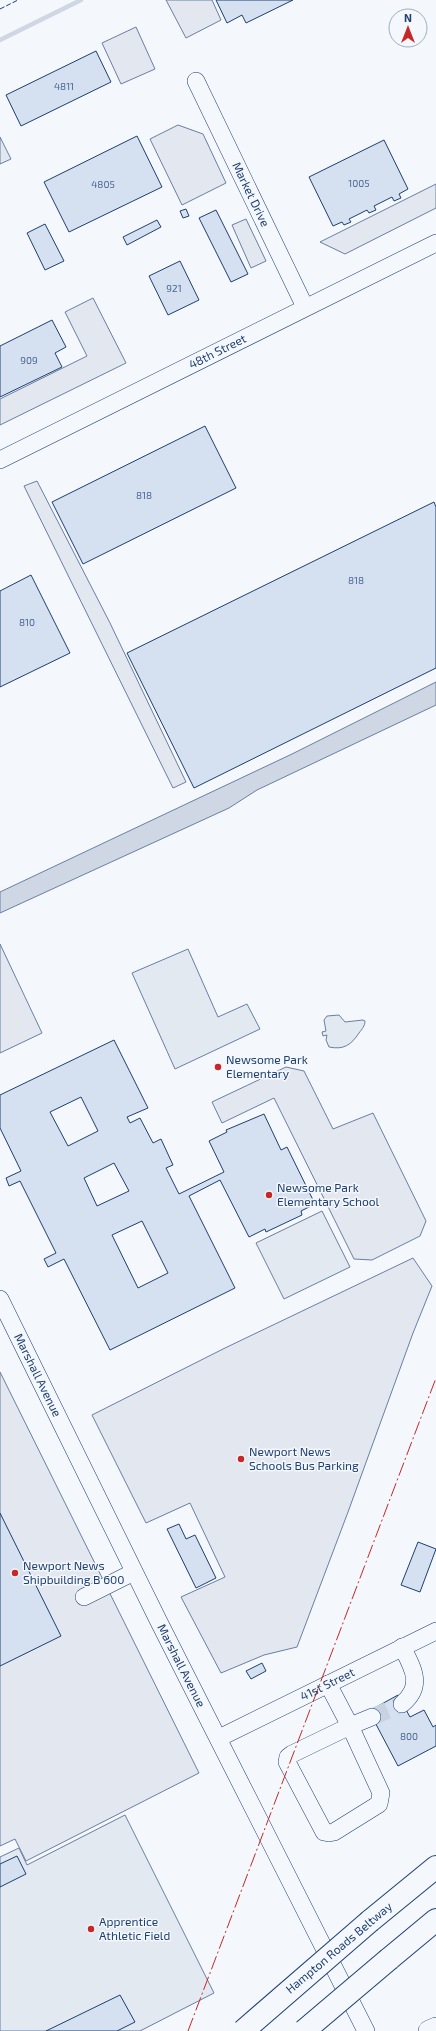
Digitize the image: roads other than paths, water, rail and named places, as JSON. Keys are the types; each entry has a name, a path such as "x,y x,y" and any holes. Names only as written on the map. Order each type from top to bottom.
{"highway":[{"name":"Hampton Roads Beltway","path":"243,2031 370,1921 436,1867"},
{"path":"304,2031 436,1920"}],"main road":[{"path":"429,2031 436,2028"}],"street":[{"name":"Market Drive","path":"196,82 306,307"},
{"name":"48th Street","path":"0,460 436,243"},
{"name":"Marshall Avenue","path":"0,1299 134,1572 366,2031"},
{"path":"84,1597 134,1572"},
{"name":"41st Street","path":"219,1738 436,1631"},
{"path":"402,1647 414,1673 415,1682 411,1697 402,1704"},
{"path":"328,1684 350,1726 381,1793 381,1799 378,1804 329,1834 320,1828 287,1762 288,1757 350,1726 372,1717"}],"waterway":[{"path":"0,40 81,0"}],"tunnel":[{"path":"372,1717 402,1704"}],"place":[{"name":"Newsome Park Elementary","path":"218,1067"},
{"name":"Newsome Park Elementary School","path":"269,1195"},
{"name":"Newport News Schools Bus Parking","path":"241,1459"},
{"name":"Newport News Shipbuilding B 600","path":"15,1573"},
{"name":"Apprentice Athletic Field","path":"91,1929"}]}
